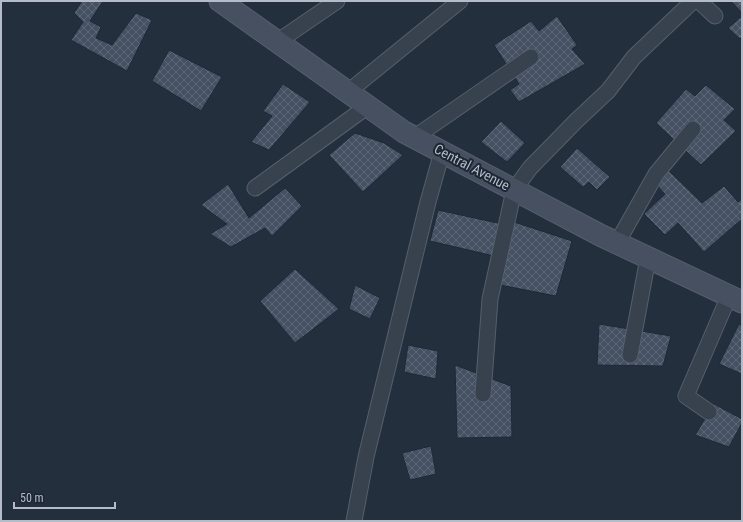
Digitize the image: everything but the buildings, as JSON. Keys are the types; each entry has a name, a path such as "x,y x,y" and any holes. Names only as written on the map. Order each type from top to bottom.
{"street":[{"name":"Central Avenue","path":"220,1 404,132 617,243 735,299"},
{"path":"277,42 337,1"},
{"path":"348,92 460,1"},
{"path":"483,394 490,299 514,190 535,163 608,91 634,57 693,1"},
{"path":"699,1 715,16"},
{"path":"415,137 531,57"},
{"path":"255,188 368,106"},
{"path":"617,243 656,174 693,130"},
{"path":"354,521 366,457 428,202 442,152"},
{"path":"630,355 648,258"},
{"path":"709,412 686,396 735,299"}]}
